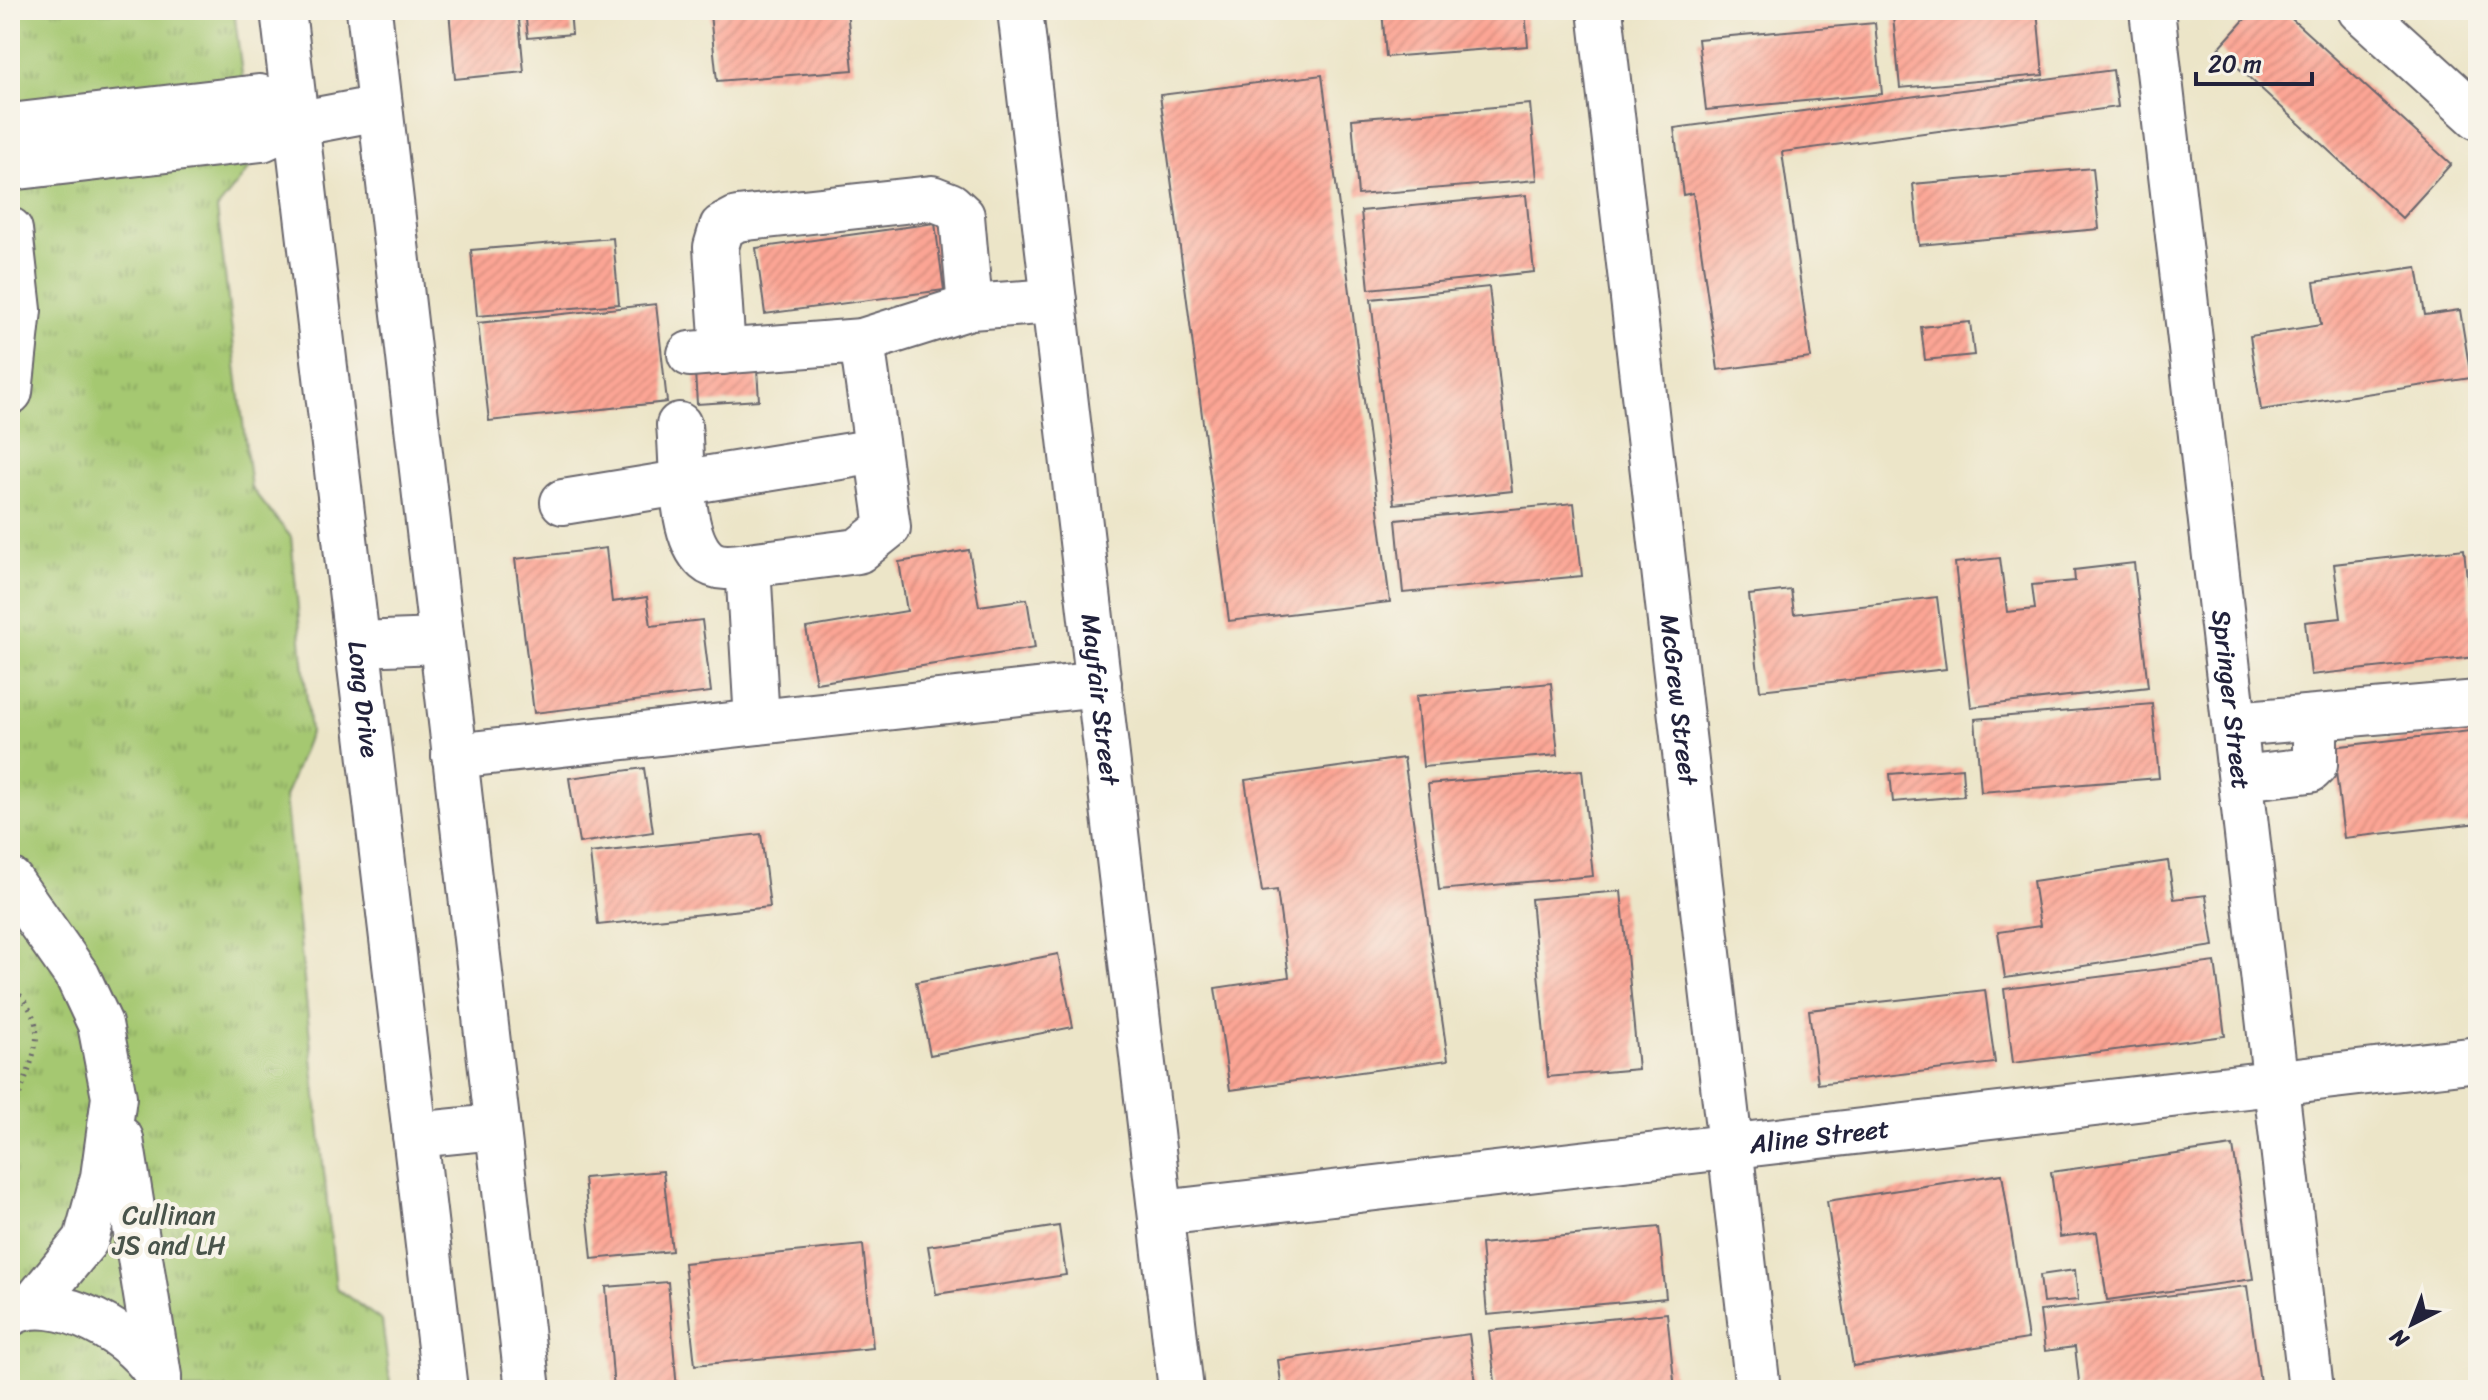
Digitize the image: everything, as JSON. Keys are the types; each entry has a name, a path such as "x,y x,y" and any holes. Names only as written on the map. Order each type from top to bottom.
{"street":[{"name":"Long Drive","path":"283,10 445,1390"},
{"path":"369,10 495,1127 528,1390"},
{"name":"Mayfair Street","path":"1020,10 1181,1390"},
{"name":"McGrew Street","path":"1600,10 1758,1390"},
{"name":"Springer Street","path":"2152,10 2311,1390"},
{"path":"2360,10 2478,117"},
{"path":"10,126 259,97 295,124"},
{"path":"10,168 262,139 295,124 380,108"},
{"path":"970,307 962,216 950,205 932,198 737,219 722,227 716,247 707,353 862,341 970,307 1054,301"},
{"path":"10,230 19,310 10,392"},
{"path":"679,425 689,536 707,562 725,568 858,551 888,527 862,341"},
{"path":"563,502 877,451"},
{"path":"748,565 757,722"},
{"path":"357,644 440,641"},
{"path":"454,756 1099,684"},
{"path":"2235,724 2478,703"},
{"path":"2241,778 2310,770 2315,765 2315,718"},
{"path":"10,880 78,977 100,1024 160,1383"},
{"name":"Aline Street","path":"1162,1213 2478,1059"},
{"path":"21,1310 86,1240 103,1177 114,1097"},
{"path":"415,1135 495,1127"},
{"path":"21,1310 66,1311 96,1321 130,1343 160,1383"}],"path":[{"path":"10,982 30,1009 37,1028 34,1049 10,1119"}],"green space":[{"name":"Cullinan JS and LH","path":"10,10 234,10 253,164 217,209 251,488 291,537 310,732 285,797 336,1288 382,1321 391,1390 10,1390"}],"building":[{"path":"449,10 518,10 524,72 455,79"},
{"path":"525,10 570,10 572,34 528,38"},
{"path":"758,10 847,10 853,70 717,81 710,14"},
{"path":"1382,10 1525,10 1528,46 1386,57"},
{"path":"1961,10 2037,10 2043,75 1900,88 1893,16"},
{"path":"2253,10 2282,10 2451,164 2402,218 2218,49"},
{"path":"1875,23 1882,94 1706,110 1698,39"},
{"path":"2113,70 2118,107 1782,152 1811,358 1718,370 1693,193 1683,195 1674,128"},
{"path":"1322,75 1390,602 1229,621 1160,95"},
{"path":"1530,104 1537,180 1358,195 1352,119"},
{"path":"2093,168 2099,229 1919,245 1913,184"},
{"path":"1526,195 1534,272 1369,289 1361,211"},
{"path":"935,223 944,290 765,314 756,248"},
{"path":"613,238 619,304 477,316 471,250"},
{"path":"2417,267 2425,315 2460,310 2471,378 2261,410 2250,336 2321,325 2314,282"},
{"path":"1489,287 1512,491 1394,504 1371,299"},
{"path":"656,304 667,402 489,421 478,323"},
{"path":"1970,322 1974,355 1925,360 1921,327"},
{"path":"757,369 759,400 697,404 695,372"},
{"path":"1574,503 1582,576 1403,593 1396,520"},
{"path":"606,548 612,602 647,597 651,626 702,620 711,692 534,713 515,559"},
{"path":"2464,549 2475,657 2311,675 2305,622 2341,618 2334,564"},
{"path":"969,550 979,606 1027,599 1035,648 816,683 806,628 907,611 899,562"},
{"path":"2000,558 2007,612 2035,609 2032,585 2075,581 2074,570 2134,563 2148,687 1971,707 1955,563"},
{"path":"1791,590 1794,614 1937,597 1946,669 1760,690 1749,595"},
{"path":"1551,683 1558,755 1423,767 1416,696"},
{"path":"2152,704 2159,778 1981,792 1975,719"},
{"path":"2478,730 2478,823 2344,838 2333,747"},
{"path":"1404,758 1448,1060 1230,1090 1215,988 1289,977 1277,890 1262,892 1245,780"},
{"path":"644,768 653,832 579,843 569,778"},
{"path":"1962,768 1964,796 1893,802 1890,774"},
{"path":"1582,770 1593,876 1439,890 1428,784"},
{"path":"761,834 770,907 598,925 590,853"},
{"path":"2168,861 2174,899 2206,895 2214,946 2005,978 1998,932 2040,926 2033,881"},
{"path":"1621,891 1638,1069 1548,1077 1531,899"},
{"path":"1058,954 1073,1027 930,1055 916,982"},
{"path":"2215,962 2225,1036 2013,1063 2004,989"},
{"path":"1985,990 1995,1063 1818,1084 1809,1010"},
{"path":"2233,1146 2253,1279 2107,1300 2097,1232 2060,1237 2051,1172"},
{"path":"663,1171 672,1251 592,1259 584,1178"},
{"path":"2002,1174 2028,1339 1853,1366 1827,1201"},
{"path":"1059,1226 1066,1275 936,1294 928,1246"},
{"path":"1659,1227 1666,1298 1487,1315 1481,1244"},
{"path":"863,1245 873,1348 695,1365 684,1263"},
{"path":"2075,1270 2078,1300 2043,1303 2040,1275"},
{"path":"668,1282 677,1390 614,1390 606,1287"},
{"path":"2247,1286 2261,1390 2080,1390 2075,1347 2045,1351 2040,1311"},
{"path":"1667,1313 1675,1390 1496,1390 1489,1331"},
{"path":"1469,1334 1477,1390 1282,1390 1278,1360"}]}
